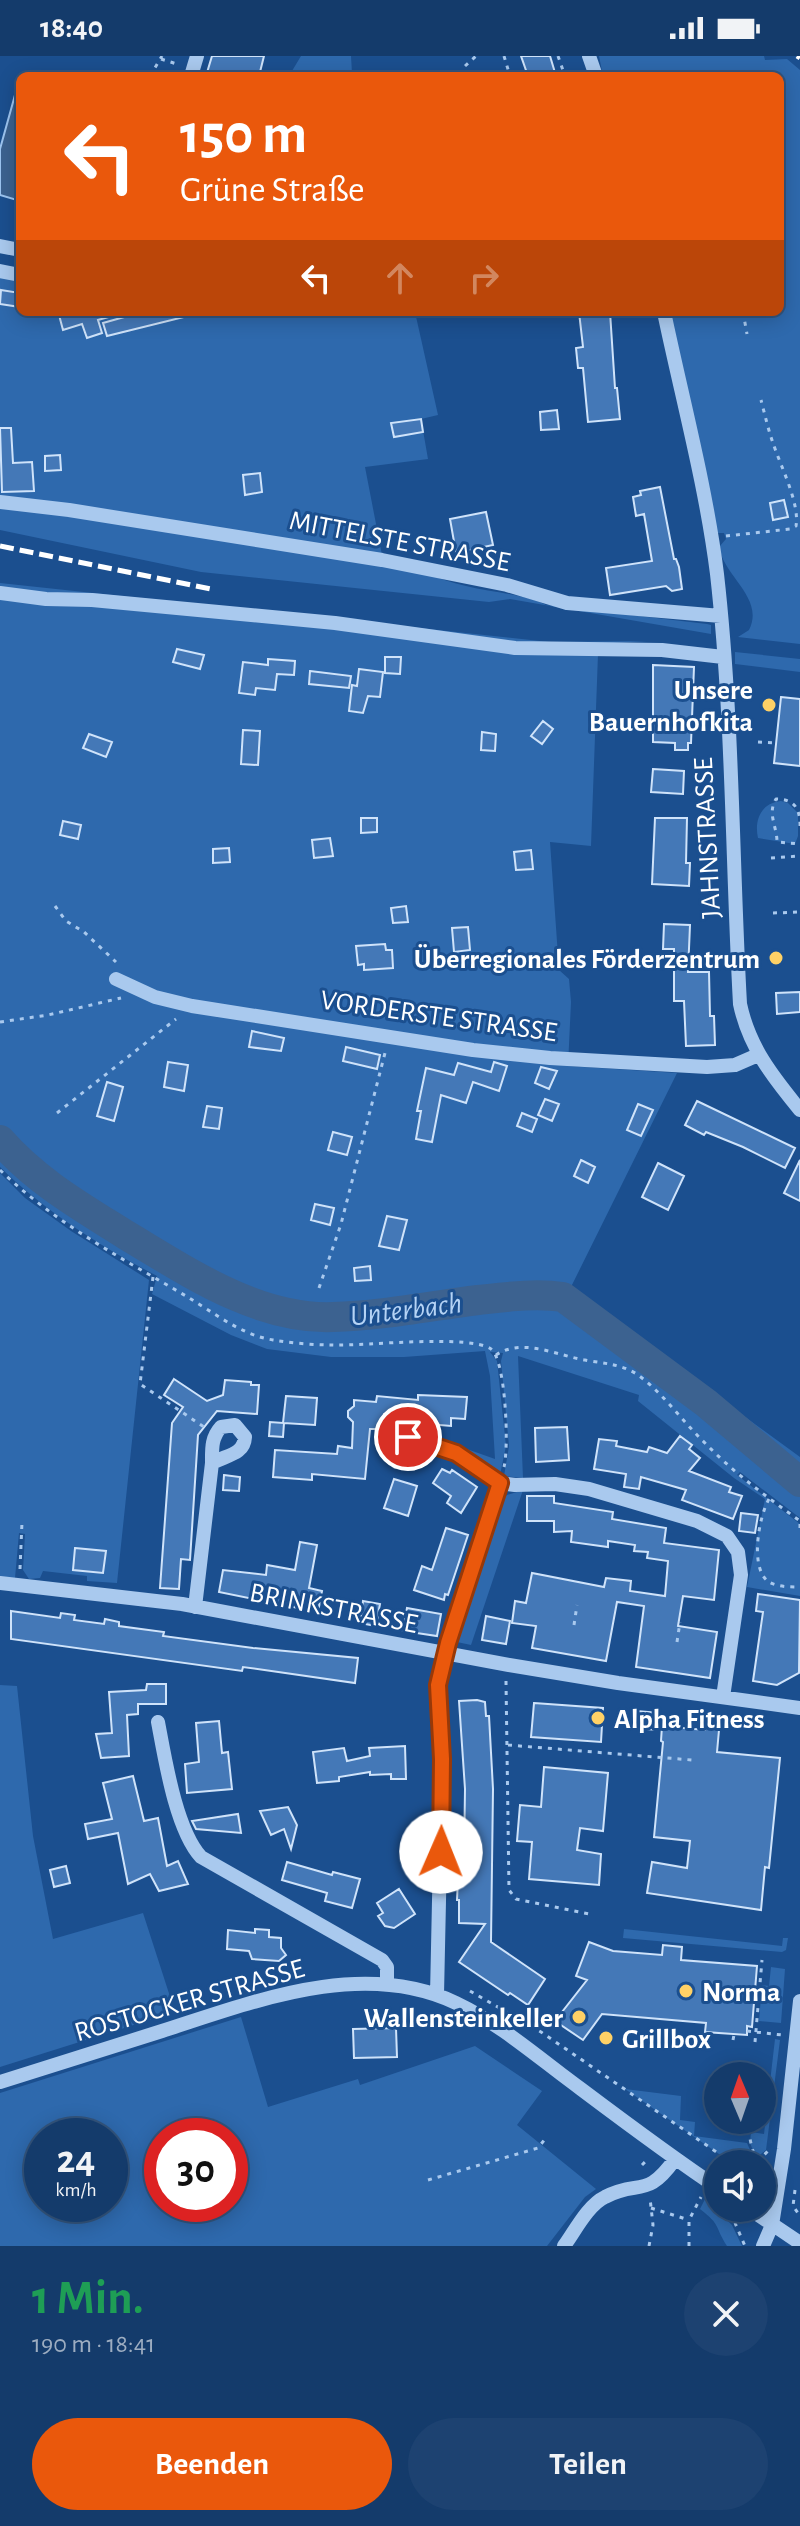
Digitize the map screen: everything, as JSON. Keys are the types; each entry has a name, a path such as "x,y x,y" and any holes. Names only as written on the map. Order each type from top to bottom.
{"street":[{"name":"JAHNSTRASSE","path":"665,316 711,540 721,616 740,1004 749,1038 758,1055 800,1110"},
{"name":"MITTELSTE STRASSE","path":"0,502 69,510 382,560 507,585 567,603 721,616"},
{"path":"0,593 335,623 515,648 662,650 723,657"},
{"name":"VORDERSTE STRASSE","path":"117,971 146,992 192,1006 473,1050 707,1067 735,1065 758,1055"},
{"path":"195,1607 212,1443 215,1434 228,1424 241,1430 245,1437 241,1451 212,1463"},
{"path":"440,1447 456,1453 500,1483 589,1489 697,1521 727,1536 738,1552 741,1575 723,1697"},
{"path":"437,1995 442,1759 437,1699 445,1654 500,1483"},
{"name":"BRINKSTRASSE","path":"0,1583 195,1607 509,1665 800,1708"},
{"path":"158,1722 183,1827 194,1849 201,1857 382,1960 387,1967 387,1985"},
{"name":"ROSTOCKER STRASSE","path":"0,2082 296,1991 387,1985 437,1995 497,2026 704,2179"},
{"path":"763,2246 772,2225 784,2149 800,2001"},
{"path":"564,2246 602,2198 650,2186 661,2178 675,2159"},
{"path":"768,2222 800,2243"},
{"path":"772,2225 779,2246"}],"path":[{"path":"465,72 465,66 476,56"},
{"path":"744,316 747,334"},
{"path":"711,540 796,526 797,505 761,400"},
{"path":"758,742 776,743"},
{"path":"800,826 797,806 791,801 776,799 771,817 777,829 777,842 800,844"},
{"path":"771,858 800,856"},
{"path":"55,906 66,921 84,932 117,971"},
{"path":"773,913 800,912"},
{"path":"0,1022 48,1015 146,992"},
{"path":"57,1113 192,1006"},
{"path":"319,1288 341,1224 389,1037"},
{"path":"0,1170 27,1197 72,1229 235,1326 269,1340 331,1345 481,1344 496,1355 508,1446 500,1483"},
{"path":"153,1277 140,1384 215,1434"},
{"path":"496,1355 518,1348 541,1349 627,1368 643,1378 707,1446 800,1523 800,1531"},
{"path":"769,1499 757,1541 763,1575 773,1584 800,1587"},
{"path":"18,1585 22,1522"},
{"path":"574,1625 577,1605"},
{"path":"677,1642 680,1622"},
{"path":"509,1665 506,1680 509,1890 516,1899 589,1914"},
{"path":"508,1745 692,1760"},
{"path":"755,2042 762,1960"},
{"path":"464,1989 477,1993 541,2032 714,2150"},
{"path":"747,2031 797,2036"},
{"path":"428,2180 538,2148 545,2139"},
{"path":"768,2150 770,2141"},
{"path":"649,2246 653,2225 650,2186"},
{"path":"689,2246 689,2220 704,2196"},
{"path":"650,2208 689,2220"},
{"path":"734,2222 745,2246"}],"shaded area":[{"path":"301,56 351,56 352,72 291,72"},
{"path":"599,56 764,56 765,60 787,59 800,70 800,644 738,637 749,630 752,608 722,558 719,547 726,539 724,533 716,533 671,316 784,316 784,72 602,72"},
{"path":"16,91 16,200 0,195 0,149"},
{"path":"0,277 16,279 16,316 416,316 438,415 421,419 428,459 365,467 382,555 466,586 546,605 707,624 711,625 711,634 510,599 489,602 201,572 0,530"},
{"path":"0,583 549,642 647,641 562,646 598,654 591,846 550,842 559,970 569,979 571,1002 568,1066 677,1073 570,1289 800,1457 800,1518 740,1472 737,1475 800,1524 800,1596 747,1587 765,1499 638,1401 639,1395 518,1356 523,1478 504,1476 509,1446 501,1361 503,1353 490,1352 497,1361 506,1446 500,1475 464,1452 464,1448 495,1459 490,1376 485,1351 404,1357 331,1357 267,1349 231,1335 152,1294 157,1276 74,1227 0,1167"},
{"path":"735,652 800,659 800,672 735,664"},
{"path":"781,801 788,803 798,813 795,844 758,838 760,814 768,805"},
{"path":"0,1173 25,1198 149,1280 117,1583 87,1581 87,1576 43,1571 40,1578 29,1579 23,1570 25,1534 19,1533 15,1578 0,1577"},
{"path":"523,1490 471,1645 457,1642 501,1500"},
{"path":"0,1685 17,1686 33,1836 53,1939 143,1913 175,2012 0,2067"},
{"path":"624,1929 782,1946 783,1938 788,1938 786,1950 782,1952 623,1938"},
{"path":"771,1967 785,1969 781,2023 759,2021 762,1985 769,1986"},
{"path":"241,2017 268,2107 358,2079 360,2085 475,2046 542,2091 517,2125 596,2189 585,2197 547,2246 0,2246 0,2093"},
{"path":"775,2039 780,2040 776,2071 776,2062 772,2062"},
{"path":"625,2089 681,2096 680,2120 695,2122 694,2136 747,2143 750,2150 713,2150"},
{"path":"751,2134 768,2134 766,2150 753,2150"},
{"path":"729,2222 742,2246 727,2246 715,2223"}],"building":[{"path":"212,56 264,56 260,72 207,72"},
{"path":"521,56 550,56 555,72 527,72"},
{"path":"1,290 16,292 16,306 0,304"},
{"path":"59,316 112,316 98,320 102,333 87,338 82,324 63,330"},
{"path":"128,316 184,316 107,336 103,323"},
{"path":"579,316 610,316 620,419 588,422 583,368 578,368 576,348 583,347"},
{"path":"557,410 559,429 541,430 540,412"},
{"path":"421,419 423,432 394,437 391,423"},
{"path":"0,428 11,428 13,463 32,462 34,491 2,492"},
{"path":"60,455 61,470 45,471 45,456"},
{"path":"260,473 262,492 245,495 243,475"},
{"path":"660,487 682,589 672,591 666,586 610,595 606,568 652,561 644,514 636,516 633,497 641,495 640,491"},
{"path":"784,500 788,517 773,520 770,503"},
{"path":"486,512 493,545 456,553 450,519"},
{"path":"177,649 204,655 200,669 173,662"},
{"path":"385,657 401,657 400,674 385,673"},
{"path":"268,659 295,661 294,675 277,674 275,690 256,688 255,695 239,693 243,662 268,665"},
{"path":"653,665 694,667 691,743 688,743 688,750 675,750 675,743 653,742"},
{"path":"359,669 383,672 380,697 368,696 363,713 349,711 352,685 357,686"},
{"path":"310,671 351,676 349,688 309,684"},
{"path":"781,697 800,699 800,766 774,763"},
{"path":"543,721 553,729 542,744 531,736"},
{"path":"243,730 260,731 258,765 241,764"},
{"path":"482,732 496,734 495,751 481,750"},
{"path":"89,734 112,742 106,757 83,748"},
{"path":"653,769 684,771 683,794 651,792"},
{"path":"361,818 377,818 377,832 361,833"},
{"path":"655,818 687,818 689,886 652,884"},
{"path":"63,821 81,825 78,839 60,835"},
{"path":"330,838 333,856 314,858 312,840"},
{"path":"229,848 230,862 213,863 213,849"},
{"path":"531,850 533,869 516,870 514,852"},
{"path":"406,906 408,922 393,923 391,908"},
{"path":"664,924 690,925 688,972 709,972 710,1016 714,1016 715,1045 686,1046 684,1001 674,1001 674,949 663,949"},
{"path":"468,927 470,950 454,952 452,928"},
{"path":"385,944 386,950 392,950 393,968 364,970 364,964 358,965 356,946"},
{"path":"800,992 800,1012 777,1014 776,993"},
{"path":"252,1031 284,1038 281,1051 249,1047"},
{"path":"346,1047 380,1055 377,1069 343,1061"},
{"path":"168,1062 188,1065 184,1091 164,1087"},
{"path":"494,1062 507,1066 499,1091 473,1082 466,1103 441,1095 432,1142 416,1139 421,1111 417,1111 426,1068 454,1075 458,1063 491,1072"},
{"path":"541,1067 557,1071 549,1089 535,1083"},
{"path":"107,1082 123,1087 114,1121 97,1116"},
{"path":"545,1099 559,1104 552,1121 538,1115"},
{"path":"697,1101 795,1148 785,1168 743,1147 706,1132 704,1135 685,1125"},
{"path":"638,1104 653,1110 641,1136 627,1130"},
{"path":"207,1106 222,1108 219,1129 203,1127"},
{"path":"522,1113 537,1119 532,1132 517,1126"},
{"path":"333,1132 352,1137 347,1155 328,1150"},
{"path":"581,1160 595,1167 588,1183 574,1176"},
{"path":"800,1160 800,1201 784,1193"},
{"path":"658,1163 684,1176 668,1210 642,1197"},
{"path":"315,1204 334,1208 330,1225 311,1220"},
{"path":"387,1216 407,1220 399,1250 379,1246"},
{"path":"370,1266 371,1280 355,1281 354,1268"},
{"path":"174,1379 207,1401 223,1395 225,1380 259,1385 257,1414 217,1411 198,1435 190,1560 181,1559 179,1589 160,1588 172,1423 183,1407 164,1395"},
{"path":"418,1395 467,1397 465,1419 451,1418 451,1426 416,1423 416,1417 384,1414 382,1429 370,1429 365,1479 312,1474 312,1480 273,1477 275,1450 337,1454 338,1446 352,1448 353,1422 348,1417 348,1411 354,1406 354,1400 376,1402 377,1396 418,1400"},
{"path":"286,1396 317,1398 315,1425 284,1423 283,1437 269,1436 270,1422 283,1423"},
{"path":"567,1427 569,1460 536,1462 535,1428"},
{"path":"680,1436 692,1445 689,1449 700,1458 689,1471 731,1487 729,1492 742,1496 733,1519 682,1500 686,1490 641,1477 639,1489 624,1487 626,1474 594,1469 599,1439 617,1441 616,1446 647,1452 649,1447 667,1453"},
{"path":"442,1469 450,1473 452,1470 477,1487 461,1513 447,1503 451,1496 433,1483"},
{"path":"224,1475 240,1477 239,1491 223,1490"},
{"path":"394,1479 417,1486 408,1516 384,1508"},
{"path":"527,1496 554,1496 554,1503 613,1512 612,1519 666,1528 664,1543 719,1550 714,1600 683,1596 678,1626 717,1632 710,1678 636,1667 644,1606 617,1602 606,1661 532,1648 536,1626 512,1623 515,1601 526,1603 532,1573 604,1587 606,1578 631,1581 630,1591 665,1596 668,1561 647,1558 648,1552 634,1551 635,1545 608,1541 608,1547 571,1542 572,1531 554,1532 554,1521 527,1521"},
{"path":"741,1513 758,1515 755,1533 739,1531"},
{"path":"446,1528 468,1535 444,1600 414,1590 422,1566 432,1570"},
{"path":"300,1542 317,1545 309,1588 322,1591 318,1612 219,1592 223,1570 266,1575 267,1565 295,1570"},
{"path":"75,1548 106,1551 103,1573 73,1570"},
{"path":"758,1594 800,1600 799,1673 777,1685 753,1681 763,1612 756,1611"},
{"path":"363,1601 380,1604 376,1626 360,1623"},
{"path":"407,1608 441,1614 437,1636 403,1631"},
{"path":"11,1611 60,1618 61,1613 75,1615 74,1620 104,1624 105,1619 119,1622 119,1626 164,1632 163,1636 358,1658 355,1683 243,1667 242,1671 11,1639"},
{"path":"486,1616 510,1621 506,1644 482,1640"},
{"path":"147,1684 166,1684 166,1704 138,1704 138,1714 127,1715 129,1756 101,1758 96,1734 112,1733 109,1692 146,1690"},
{"path":"459,1701 485,1702 486,1716 489,1716 493,1789 491,1942 545,1979 528,2005 459,1962 485,1924 459,1923 457,1900 459,1857 464,1857 465,1789"},
{"path":"534,1703 603,1708 601,1742 531,1737"},
{"path":"636,1711 659,1713 657,1730 635,1728"},
{"path":"706,1718 720,1719 717,1752 780,1758 769,1868 765,1867 761,1910 647,1893 652,1862 687,1868 690,1841 654,1837 662,1726 705,1730"},
{"path":"219,1721 222,1753 228,1752 232,1789 187,1793 185,1764 199,1762 196,1723"},
{"path":"405,1746 406,1779 391,1779 391,1774 370,1775 370,1772 339,1777 339,1781 317,1783 313,1752 344,1748 347,1761 370,1756 369,1748"},
{"path":"544,1767 608,1773 603,1831 580,1828 577,1850 601,1854 599,1885 529,1879 532,1842 517,1841 520,1805 541,1807"},
{"path":"133,1776 144,1821 158,1818 167,1866 178,1861 188,1884 159,1891 150,1874 128,1884 118,1833 88,1839 85,1824 112,1819 103,1783"},
{"path":"288,1807 297,1825 291,1849 284,1829 271,1835 260,1811"},
{"path":"238,1814 241,1833 196,1829 192,1821"},
{"path":"287,1862 332,1875 333,1872 360,1879 352,1908 325,1901 327,1893 282,1880"},
{"path":"66,1866 70,1883 54,1887 50,1870"},
{"path":"399,1889 415,1914 394,1928 385,1926 378,1916 383,1913 377,1903"},
{"path":"255,1929 269,1930 269,1937 281,1938 281,1948 286,1955 279,1961 252,1959 249,1951 227,1949 228,1930 255,1933"},
{"name":"Norma","path":"589,1942 613,1951 662,1955 663,1945 682,1947 681,1960 757,1966 752,2027 747,2026 747,2035 705,2032 706,2023 602,2014 583,2040 555,2021 587,1980 576,1976"},
{"path":"396,2028 397,2057 354,2058 353,2029"}],"waterway":[{"name":"Unterbach","path":"0,1140 44,1180 126,1235 199,1278 278,1311 333,1317 510,1297 563,1297 706,1403 800,1482"}],"railway":[{"path":"0,546 211,589"}],"place":[{"name":"Unsere Bauernhofkita","path":"769,705"},
{"name":"Überregionales Förderzentrum","path":"776,958"},
{"name":"Alpha Fitness","path":"598,1718"},
{"name":"Norma","path":"686,1991"},
{"name":"Wallensteinkeller","path":"579,2017"},
{"name":"Grillbox","path":"606,2038"}],"route":[{"path":"408,1437 456,1453 500,1483 448,1643 438,1685 442,1759 441,1852"}]}
